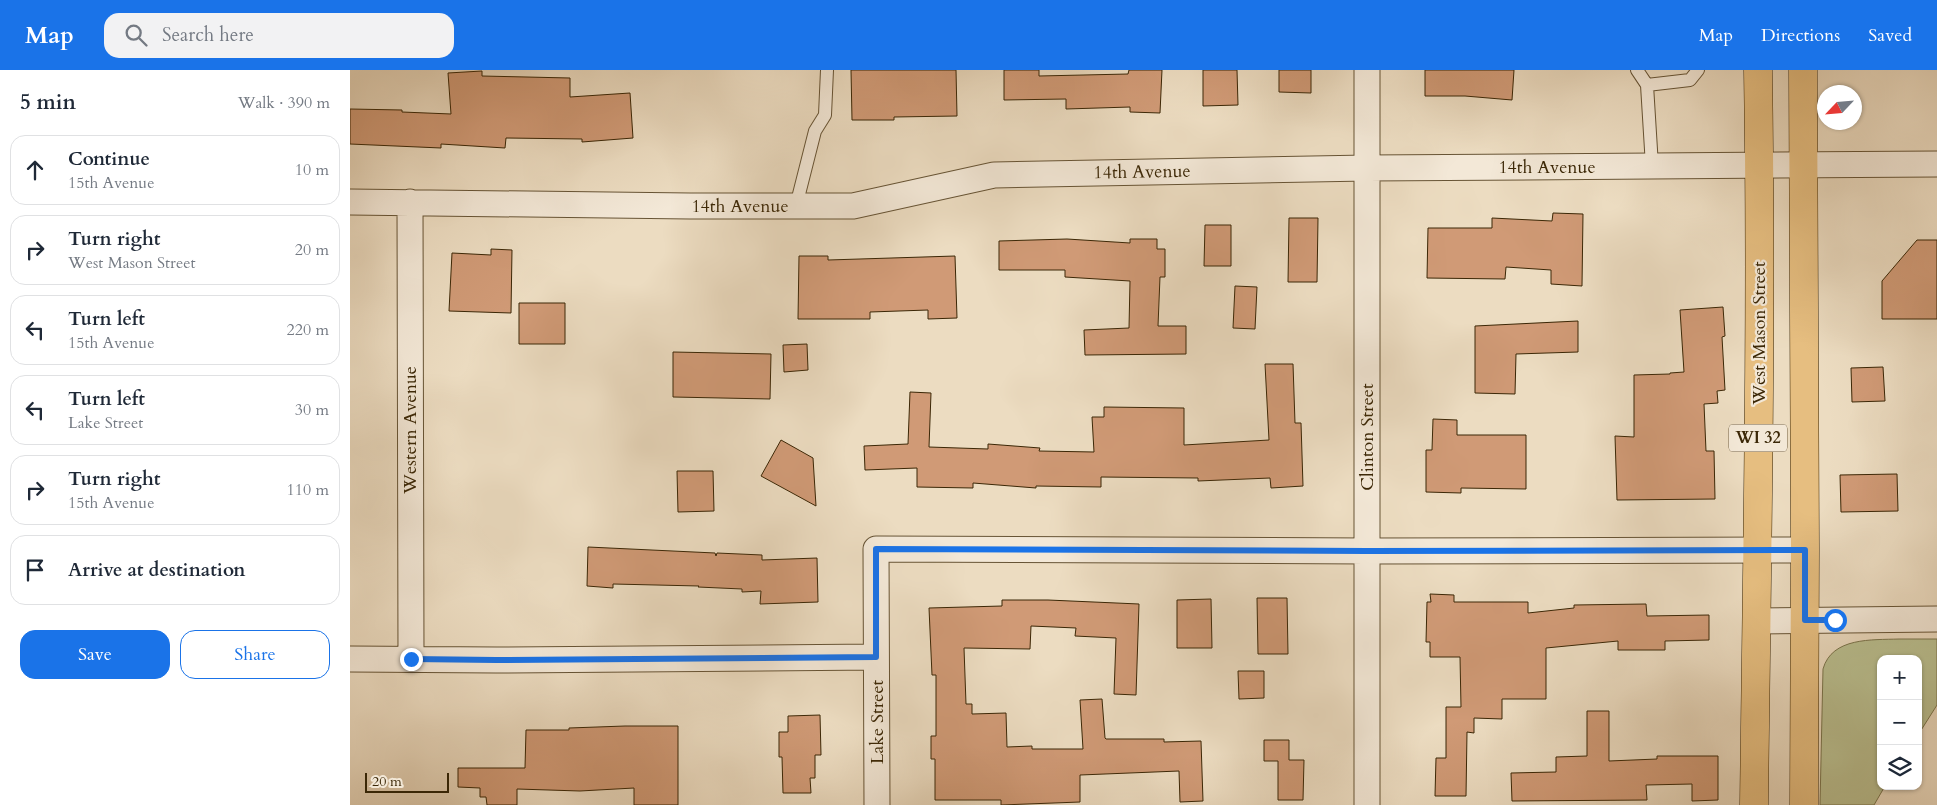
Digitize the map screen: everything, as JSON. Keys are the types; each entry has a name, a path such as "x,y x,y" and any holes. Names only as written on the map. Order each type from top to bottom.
{"main road":[{"name":"West Mason Street","path":"1754,805 1758,550 1760,166 1758,70"},
{"name":"WI 32","path":"1803,70 1804,805"}],"street":[{"name":"Clinton Street","path":"1367,70 1367,805"},
{"name":"14th Avenue","path":"350,202 854,206 994,175 1367,168 1937,164"},
{"name":"Western Avenue","path":"410,202 411,659"},
{"name":"Lake Street","path":"877,805 876,549 1367,551"},
{"path":"1367,551 1805,550"},
{"path":"1756,621 1937,619"},
{"path":"350,659 496,660 876,657"}],"lane":[{"path":"796,206 815,131 825,115 827,70"},
{"path":"1637,70 1647,84 1652,166"},
{"path":"1647,84 1690,80 1698,70"}],"green space":[{"path":"1937,639 1937,705 1922,729 1922,655 1877,655 1877,790 1883,790 1874,805 1820,805 1823,669 1835,651 1844,646 1865,640"}],"building":[{"path":"851,70 956,70 957,116 894,117 894,120 852,120"},
{"path":"1004,70 1039,70 1039,76 1128,74 1129,70 1162,70 1160,113 1130,112 1130,107 1066,109 1066,99 1004,100"},
{"path":"1203,70 1237,70 1238,105 1203,106"},
{"path":"1279,70 1311,70 1311,93 1279,92"},
{"path":"1425,70 1514,70 1512,100 1465,96 1425,96"},
{"path":"482,71 482,76 570,78 570,97 630,93 633,138 582,142 582,139 506,138 505,148 441,144 441,148 350,144 350,109 402,110 402,112 451,114 448,73"},
{"path":"1553,213 1583,214 1582,286 1551,284 1551,270 1506,267 1505,279 1427,278 1428,228 1492,228 1492,218 1552,221"},
{"path":"1289,218 1318,218 1317,282 1288,282"},
{"path":"1205,225 1231,225 1231,266 1204,266"},
{"path":"1067,239 1130,243 1130,239 1157,239 1157,249 1165,249 1165,277 1160,277 1158,326 1186,326 1186,354 1085,355 1084,330 1129,328 1130,281 1065,277 1065,270 999,270 999,241"},
{"path":"1917,240 1937,240 1937,319 1882,319 1882,281"},
{"path":"491,249 512,250 511,313 449,311 452,253 491,255"},
{"path":"799,256 828,256 828,260 955,256 957,318 928,319 928,310 870,312 870,319 798,319"},
{"path":"1235,286 1257,287 1255,329 1233,328"},
{"path":"519,303 565,303 565,344 519,344"},
{"path":"1723,307 1725,336 1722,337 1725,390 1717,391 1718,403 1704,404 1706,451 1714,451 1715,499 1617,500 1615,436 1634,437 1634,375 1684,372 1680,310"},
{"path":"1578,321 1578,352 1516,354 1515,394 1475,393 1475,326"},
{"path":"807,344 808,370 784,372 783,345"},
{"path":"673,352 771,354 770,399 673,397"},
{"path":"1265,364 1293,364 1295,423 1301,423 1303,486 1271,488 1270,478 1198,481 1198,478 1101,477 1101,487 1036,486 1036,488 973,483 973,488 917,487 917,468 865,470 864,446 908,444 910,392 931,393 929,447 988,449 988,444 1040,448 1039,451 1094,452 1092,417 1104,417 1104,407 1184,408 1184,445 1269,440"},
{"path":"1883,367 1885,401 1852,402 1851,368"},
{"path":"1433,419 1457,420 1457,435 1526,435 1526,489 1461,488 1461,493 1426,492 1426,450 1432,450"},
{"path":"781,440 813,458 816,506 761,476"},
{"path":"677,471 713,471 714,511 678,512"},
{"path":"1897,474 1898,511 1841,512 1840,475"},
{"path":"588,547 715,553 716,556 717,553 762,555 762,560 817,558 818,602 760,604 761,591 742,592 742,589 699,586 613,584 613,588 587,586"},
{"path":"1430,594 1454,595 1454,602 1528,602 1528,613 1574,608 1574,605 1646,604 1647,616 1709,615 1709,640 1665,641 1665,650 1618,650 1618,641 1546,648 1546,699 1502,699 1502,719 1474,718 1474,733 1467,732 1466,796 1435,796 1436,758 1446,758 1446,707 1461,707 1460,657 1430,657 1430,642 1426,642 1427,602 1431,602"},
{"path":"1257,598 1287,598 1288,654 1258,654"},
{"path":"1211,599 1212,648 1177,648 1177,600"},
{"path":"1002,600 1139,604 1136,695 1114,694 1116,638 1075,636 1076,628 1031,626 1030,649 964,648 966,704 972,704 972,714 1006,713 1007,747 1032,746 1032,749 1083,749 1080,700 1102,699 1106,739 1164,739 1164,742 1201,741 1203,801 1180,802 1179,771 1080,775 1080,802 1001,805 1001,800 935,800 935,759 931,759 931,736 936,736 936,675 932,675 929,608 1002,606"},
{"path":"1238,671 1264,671 1264,698 1239,699"},
{"path":"1587,711 1609,711 1609,761 1657,759 1657,756 1718,756 1718,800 1692,801 1692,784 1646,785 1647,800 1512,801 1511,773 1556,772 1556,757 1587,756"},
{"path":"820,715 821,755 815,755 815,778 810,778 811,793 783,793 782,757 779,757 779,732 788,732 788,716"},
{"path":"678,726 678,805 634,805 634,788 580,791 517,789 517,805 487,805 486,797 480,797 480,788 458,787 458,768 525,768 526,730 569,730 569,728"},
{"path":"1264,740 1289,740 1289,760 1304,760 1303,800 1278,800 1278,761 1264,761"}],"route":[{"path":"411,659 876,657 876,549 1805,550 1805,620 1835,620"}]}
